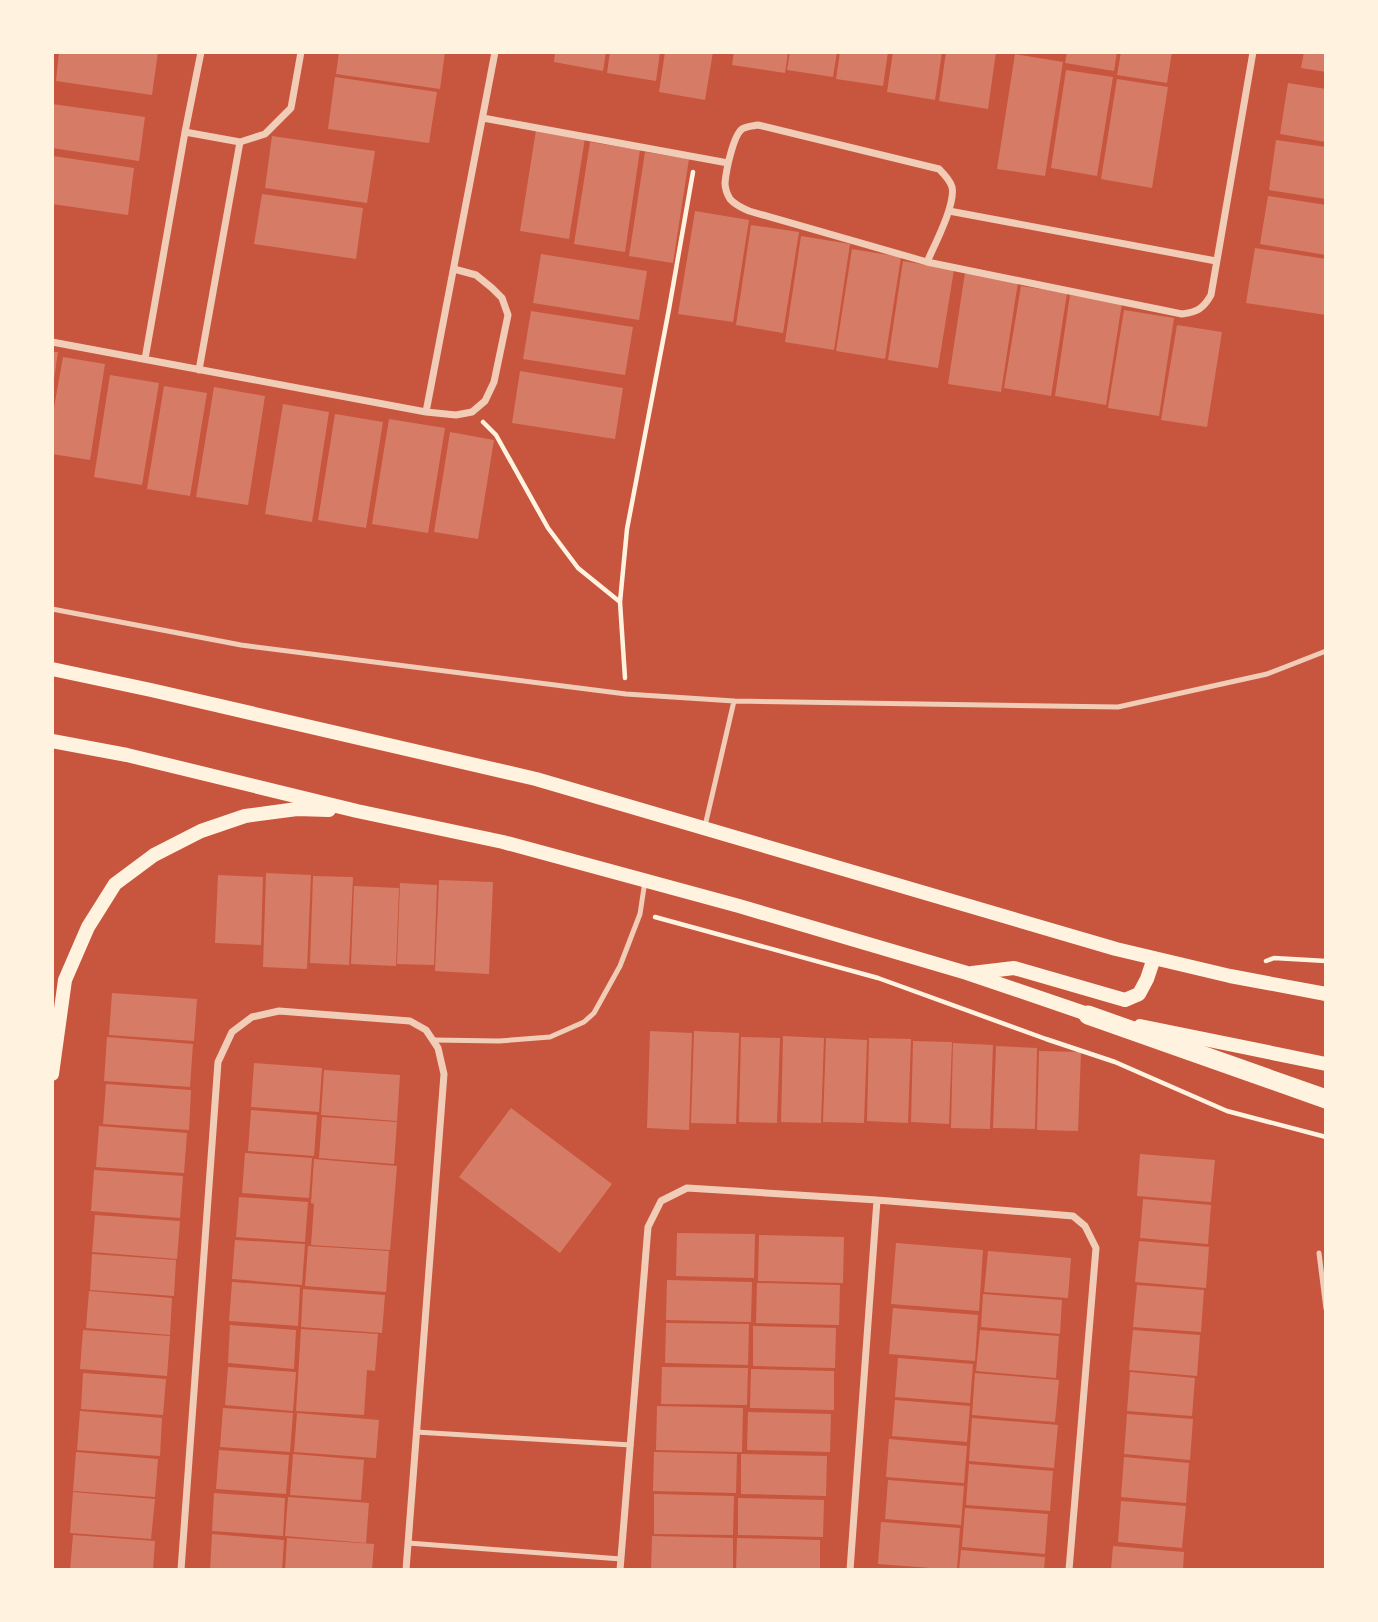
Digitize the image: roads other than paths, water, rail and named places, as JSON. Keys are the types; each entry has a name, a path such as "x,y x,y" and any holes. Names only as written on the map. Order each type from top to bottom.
{"highway":[{"path":"1088,1015 1325,1099"}],"main road":[{"path":"52,669 536,779 1116,949 1230,976 1325,993"},
{"path":"52,741 127,755 357,811 503,842 739,906 967,973 1088,1015 1325,1064"},
{"path":"52,1074 65,979 88,927 115,884 154,855 201,831 245,816 297,809 357,811"},
{"path":"967,973 1014,968 1125,1000 1139,994 1154,958"}],"street":[{"path":"145,359 201,52"},
{"path":"185,132 240,142 265,134 290,108 301,52"},
{"path":"426,412 495,52"},
{"path":"927,262 949,211 953,192 952,186 939,169 758,125 743,128 739,132 728,163 725,184 733,203 749,211 927,262 1182,314 1204,307 1211,296 1253,52"},
{"path":"483,118 728,163"},
{"path":"199,370 240,142"},
{"path":"949,211 1216,261"},
{"path":"52,342 426,412 456,415 472,412 485,401 494,382 508,316 502,298 492,288 476,275 454,269"},
{"path":"181,1570 218,1062 232,1032 252,1017 279,1011 410,1021 426,1030 433,1040 438,1048 444,1074 406,1570"},
{"path":"620,1570 649,1227 661,1201 687,1188 1073,1216 1085,1226 1096,1248 1069,1570"},
{"path":"850,1570 877,1200"}],"lane":[{"path":"52,609 242,645 626,694 734,701 1118,707 1267,674 1325,651"},
{"path":"704,829 734,701"},
{"path":"433,1040 499,1041 550,1037 584,1022 594,1013 613,978 640,914 645,881"},
{"path":"1319,1253 1325,1309"},
{"path":"416,1432 631,1445"},
{"path":"408,1543 621,1559"}]}
